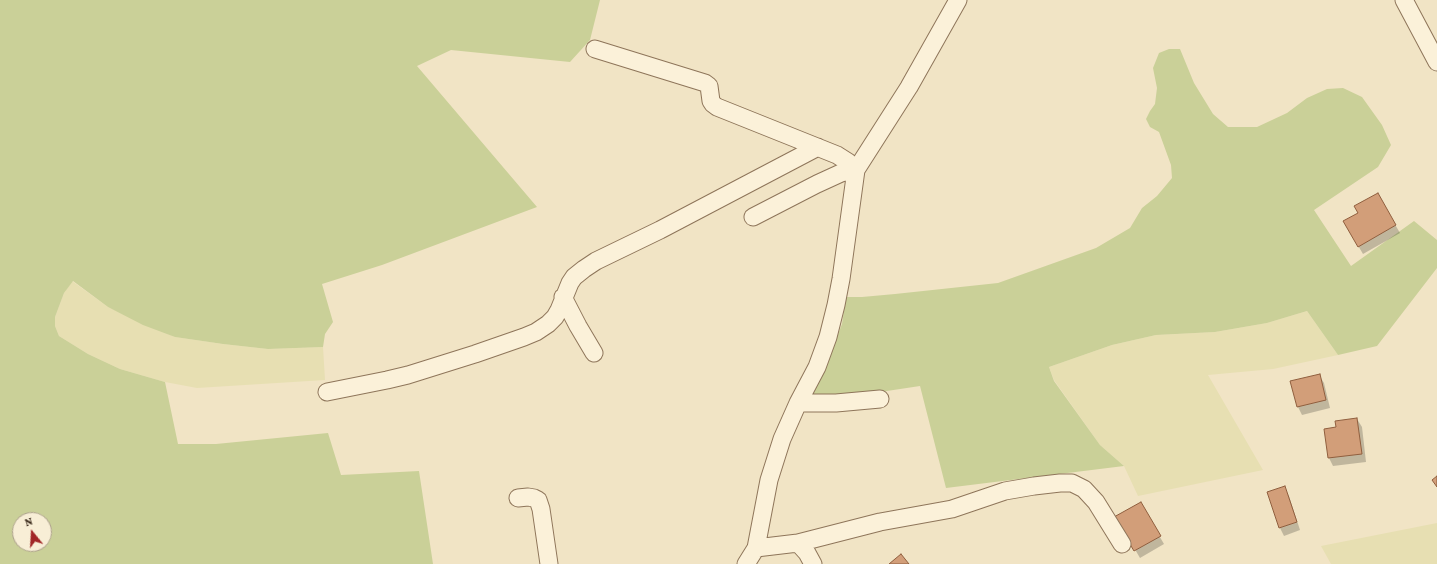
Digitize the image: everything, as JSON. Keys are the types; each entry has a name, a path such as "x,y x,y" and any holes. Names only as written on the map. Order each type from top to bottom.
{"street":[{"path":"746,564 756,548 769,480 782,439 822,353 836,306 856,170 909,88 958,0"},
{"path":"1404,0 1437,62"},
{"path":"595,49 708,84 711,101 713,104 837,155 848,162 856,170"},
{"path":"327,392 408,375 524,337 548,324 554,318 574,277 596,261 818,147"},
{"path":"753,217 817,184 856,170"},
{"path":"564,297 578,326 594,353"},
{"path":"798,403 836,403 880,399"},
{"path":"756,548 798,543 880,522 952,508 1006,491 1034,486 1066,483 1072,483 1079,486 1090,495 1122,544"},
{"path":"518,498 528,497 538,500 541,509 549,564"},
{"path":"798,543 807,553 813,564"}],"shaded area":[{"path":"72,281 108,307 175,337 268,349 323,347 325,380 197,388 165,382 120,369 88,354 59,336 55,326 55,317 64,293"},
{"path":"1307,311 1338,355 1273,369 1208,375 1263,470 1138,496 1124,466 1100,445 1054,380 1049,367 1112,345 1156,335 1215,332 1267,323"},
{"path":"1437,523 1437,564 1331,564 1321,546"}],"green space":[{"path":"0,0 600,0 590,40 570,62 451,50 417,66 537,207 382,265 322,284 333,322 325,334 323,347 268,349 175,337 143,325 108,307 73,281 64,293 55,317 55,326 59,336 88,354 120,369 165,382 178,444 216,444 328,433 341,475 419,471 433,564 0,564"},
{"path":"1169,49 1180,49 1194,83 1213,114 1228,127 1257,127 1287,113 1307,98 1327,89 1343,88 1362,97 1382,125 1391,145 1378,167 1314,210 1351,266 1414,221 1437,240 1437,268 1377,346 1338,355 1307,311 1267,323 1215,332 1156,335 1112,345 1049,367 1054,381 1100,445 1124,466 946,488 920,386 867,394 810,397 842,324 846,297 895,294 998,283 1096,248 1130,228 1142,208 1157,196 1172,178 1171,165 1159,132 1150,127 1146,119 1155,104 1157,88 1153,68 1159,53"}],"building":[{"path":"1378,193 1396,225 1358,247 1343,221 1358,213 1354,206"},
{"path":"1320,374 1326,400 1297,407 1290,381"},
{"path":"1357,418 1362,454 1328,458 1324,429 1336,427 1335,421"},
{"path":"1437,476 1437,487 1432,480"},
{"path":"1285,486 1297,522 1279,528 1267,492"},
{"path":"1141,502 1161,536 1134,551 1114,517"},
{"path":"901,554 909,564 889,564"}]}
